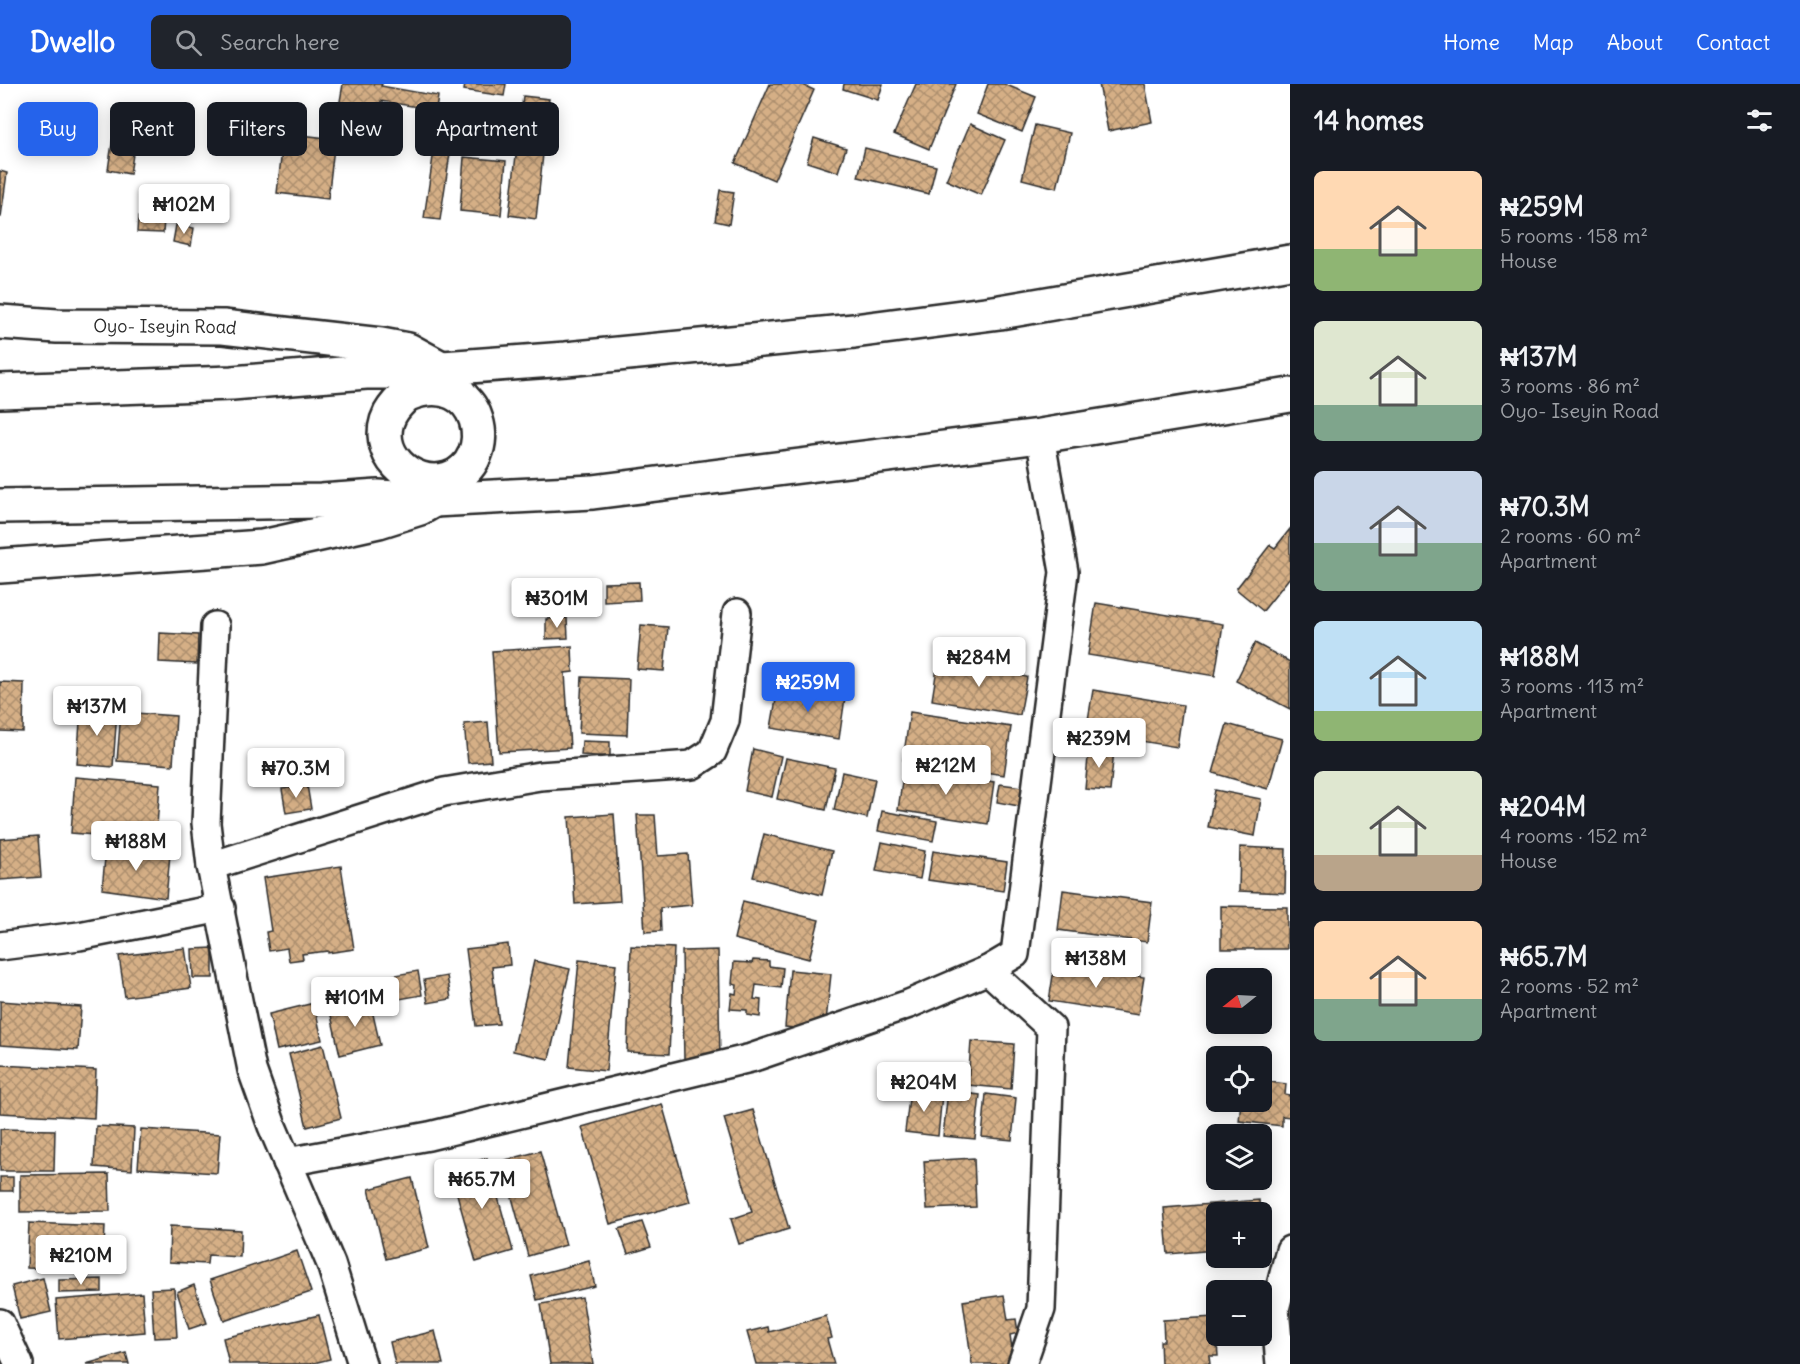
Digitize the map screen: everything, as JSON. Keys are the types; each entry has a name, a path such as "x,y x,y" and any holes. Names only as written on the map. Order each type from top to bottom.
{"main road":[{"path":"0,392 232,383 566,359 865,330 1000,312 1290,262"},
{"name":"Oyo- Iseyin Road","path":"0,322 57,326 223,327 408,350 441,368"},
{"path":"330,339 350,352 380,392 399,405"},
{"path":"321,535 364,511 378,497 415,480 464,470 473,458 478,442 479,426 473,412 441,368"},
{"path":"0,566 262,547 379,521 420,508 415,480 387,446 386,431 399,405 441,368"},
{"path":"399,405 422,389 437,388 452,392 464,400"},
{"path":"0,506 321,501 378,497 415,480 593,492 1040,436 1290,395"}],"street":[{"path":"287,1162 429,1136 751,1058 909,1004 988,970 1015,954 1064,572 1040,436"},
{"path":"211,866 444,792 540,776 692,765 712,752 725,721 737,613"},
{"path":"215,626 206,823 211,866 252,1070 287,1162 331,1264 362,1364"},
{"path":"0,946 79,936 220,908"},
{"path":"988,970 1051,1028 1041,1309 1023,1364"},
{"path":"1280,1364 1275,1309 1290,1254"},
{"path":"0,1323 19,1364"}],"building":[{"path":"343,84 382,84 381,86 438,96 437,102 415,102 415,107 403,105 403,102 340,102"},
{"path":"465,84 506,84 504,96 464,90"},
{"path":"770,84 801,84 814,90 774,180 735,163"},
{"path":"844,84 883,84 878,100 843,89"},
{"path":"916,84 956,84 929,149 894,134"},
{"path":"988,84 1004,84 1036,97 1022,132 977,114"},
{"path":"1099,84 1145,84 1152,122 1108,131"},
{"path":"523,96 549,99 549,102 522,102"},
{"path":"970,124 1005,140 981,195 946,180"},
{"path":"1035,125 1070,133 1057,188 1022,179"},
{"path":"307,136 319,137 319,156 333,156 328,199 277,193 281,156 307,156"},
{"path":"814,138 846,148 838,172 807,162"},
{"path":"865,148 936,166 929,194 858,177"},
{"path":"110,156 133,156 130,174 108,170"},
{"path":"433,156 450,156 440,220 424,218"},
{"path":"516,156 543,156 536,219 509,215"},
{"path":"464,157 506,161 501,215 460,211"},
{"path":"0,171 7,173 1,217 0,217"},
{"path":"720,190 734,192 729,224 715,221"},
{"path":"138,217 164,219 163,233 137,232"},
{"path":"176,225 194,228 191,246 173,242"},
{"path":"1290,529 1290,577 1263,611 1236,589 1270,545 1275,548"},
{"path":"639,582 640,600 604,602 604,583"},
{"path":"1096,603 1223,624 1215,676 1088,655"},
{"path":"567,618 568,638 546,639 546,619"},
{"path":"641,625 668,627 664,671 637,669"},
{"path":"160,633 198,635 197,664 159,662"},
{"path":"1255,643 1290,662 1290,709 1236,681"},
{"path":"572,646 573,672 565,673 570,748 499,752 492,651"},
{"path":"938,662 1027,677 1020,715 932,700"},
{"path":"582,677 629,679 627,735 579,733"},
{"path":"0,682 24,683 23,732 0,731"},
{"path":"778,688 845,698 839,739 771,728"},
{"path":"1093,690 1183,705 1177,747 1086,732"},
{"path":"81,708 117,711 113,767 77,764"},
{"path":"121,712 176,716 173,765 117,761"},
{"path":"910,712 1011,727 1004,775 903,760"},
{"path":"488,722 491,761 468,763 464,724"},
{"path":"1227,724 1282,739 1268,789 1213,773"},
{"path":"582,741 610,742 610,757 581,755"},
{"path":"1089,747 1114,750 1110,791 1085,789"},
{"path":"753,749 781,756 772,797 745,791"},
{"path":"786,758 835,768 826,810 777,799"},
{"path":"904,768 994,782 988,824 898,810"},
{"path":"842,772 875,779 867,818 834,810"},
{"path":"75,777 160,784 156,840 71,833"},
{"path":"1000,784 1022,787 1019,806 997,802"},
{"path":"307,785 311,809 286,813 282,789"},
{"path":"1215,790 1261,799 1255,836 1208,827"},
{"path":"882,811 937,821 933,841 878,831"},
{"path":"614,814 620,901 575,904 569,817"},
{"path":"637,815 655,815 658,856 688,854 692,905 660,908 661,931 645,932"},
{"path":"764,834 832,851 822,895 753,877"},
{"path":"38,836 41,877 0,880 0,839"},
{"path":"882,842 925,851 920,879 876,871"},
{"path":"1240,847 1286,849 1285,893 1239,891"},
{"path":"106,848 170,854 166,898 102,889"},
{"path":"933,851 1007,862 1003,891 928,880"},
{"path":"341,866 354,949 302,954 303,959 289,961 287,948 269,951 266,932 271,931 263,878"},
{"path":"1063,890 1152,902 1147,942 1058,930"},
{"path":"743,901 819,920 809,959 734,939"},
{"path":"1221,906 1287,907 1287,949 1221,949"},
{"path":"508,944 510,965 492,967 499,1024 476,1026 466,949"},
{"path":"631,946 674,948 669,1054 627,1052"},
{"path":"185,948 191,988 125,997 119,956"},
{"path":"213,948 213,978 193,978 192,949"},
{"path":"718,950 720,1059 684,1060 682,951"},
{"path":"579,960 616,964 606,1071 569,1067"},
{"path":"753,960 769,961 769,966 783,968 781,988 756,985 754,999 761,1000 760,1017 747,1015 747,1010 730,1009 732,993 736,994 737,985 732,984 734,962 752,963"},
{"path":"534,961 570,969 549,1059 513,1051"},
{"path":"1055,963 1144,977 1138,1015 1049,1001"},
{"path":"790,970 831,974 825,1031 785,1027"},
{"path":"418,971 422,995 394,1000 390,976"},
{"path":"447,976 451,999 428,1003 424,980"},
{"path":"0,1001 81,1007 78,1050 0,1045"},
{"path":"370,1001 380,1045 340,1055 330,1011"},
{"path":"314,1003 322,1040 277,1050 269,1014"},
{"path":"971,1041 1014,1044 1011,1089 968,1085"},
{"path":"323,1045 341,1118 307,1127 289,1054"},
{"path":"0,1065 96,1070 94,1118 0,1113"},
{"path":"1272,1082 1286,1084 1285,1095 1290,1096 1290,1117 1282,1116 1282,1126 1239,1121 1240,1112 1272,1112"},
{"path":"910,1090 942,1094 938,1136 905,1132"},
{"path":"948,1091 980,1095 975,1139 943,1136"},
{"path":"986,1094 1016,1098 1012,1140 982,1137"},
{"path":"662,1104 690,1202 610,1224 582,1127"},
{"path":"753,1110 789,1229 739,1244 731,1219 752,1212 724,1118"},
{"path":"96,1126 134,1128 132,1170 94,1167"},
{"path":"0,1129 55,1130 54,1171 0,1171"},
{"path":"141,1129 220,1134 217,1173 138,1168"},
{"path":"540,1151 566,1245 528,1256 502,1161"},
{"path":"487,1158 513,1251 476,1262 450,1169"},
{"path":"974,1158 976,1207 927,1209 924,1161"},
{"path":"109,1174 110,1211 20,1212 20,1175"},
{"path":"0,1177 13,1177 13,1191 0,1191"},
{"path":"412,1178 429,1248 386,1259 369,1189"},
{"path":"1259,1200 1259,1202 1235,1202"},
{"path":"1206,1204 1206,1251 1168,1254 1164,1208"},
{"path":"642,1222 651,1247 628,1254 619,1229"},
{"path":"29,1223 105,1226 103,1271 27,1268"},
{"path":"170,1226 241,1230 240,1257 208,1255 207,1264 169,1262"},
{"path":"297,1251 311,1292 224,1321 210,1280"},
{"path":"589,1261 595,1286 537,1300 531,1276"},
{"path":"43,1278 51,1312 20,1319 12,1286"},
{"path":"102,1279 102,1292 59,1293 59,1280"},
{"path":"194,1285 207,1323 189,1329 177,1292"},
{"path":"174,1288 177,1337 154,1338 151,1289"},
{"path":"142,1293 145,1332 59,1339 56,1300"},
{"path":"1004,1295 1008,1320 1016,1319 1018,1333 1010,1335 1014,1362 972,1364 963,1301"},
{"path":"582,1297 593,1364 550,1364 541,1304"},
{"path":"319,1315 330,1359 310,1364 229,1364 223,1338"},
{"path":"826,1316 832,1338 827,1339 834,1364 756,1364 747,1332 768,1327 769,1332"},
{"path":"1206,1318 1206,1346 1217,1346 1218,1356 1209,1356 1210,1364 1161,1364 1160,1341 1164,1341 1163,1320"},
{"path":"435,1331 443,1364 395,1364 390,1342"},
{"path":"126,1353 129,1364 86,1364"}]}
